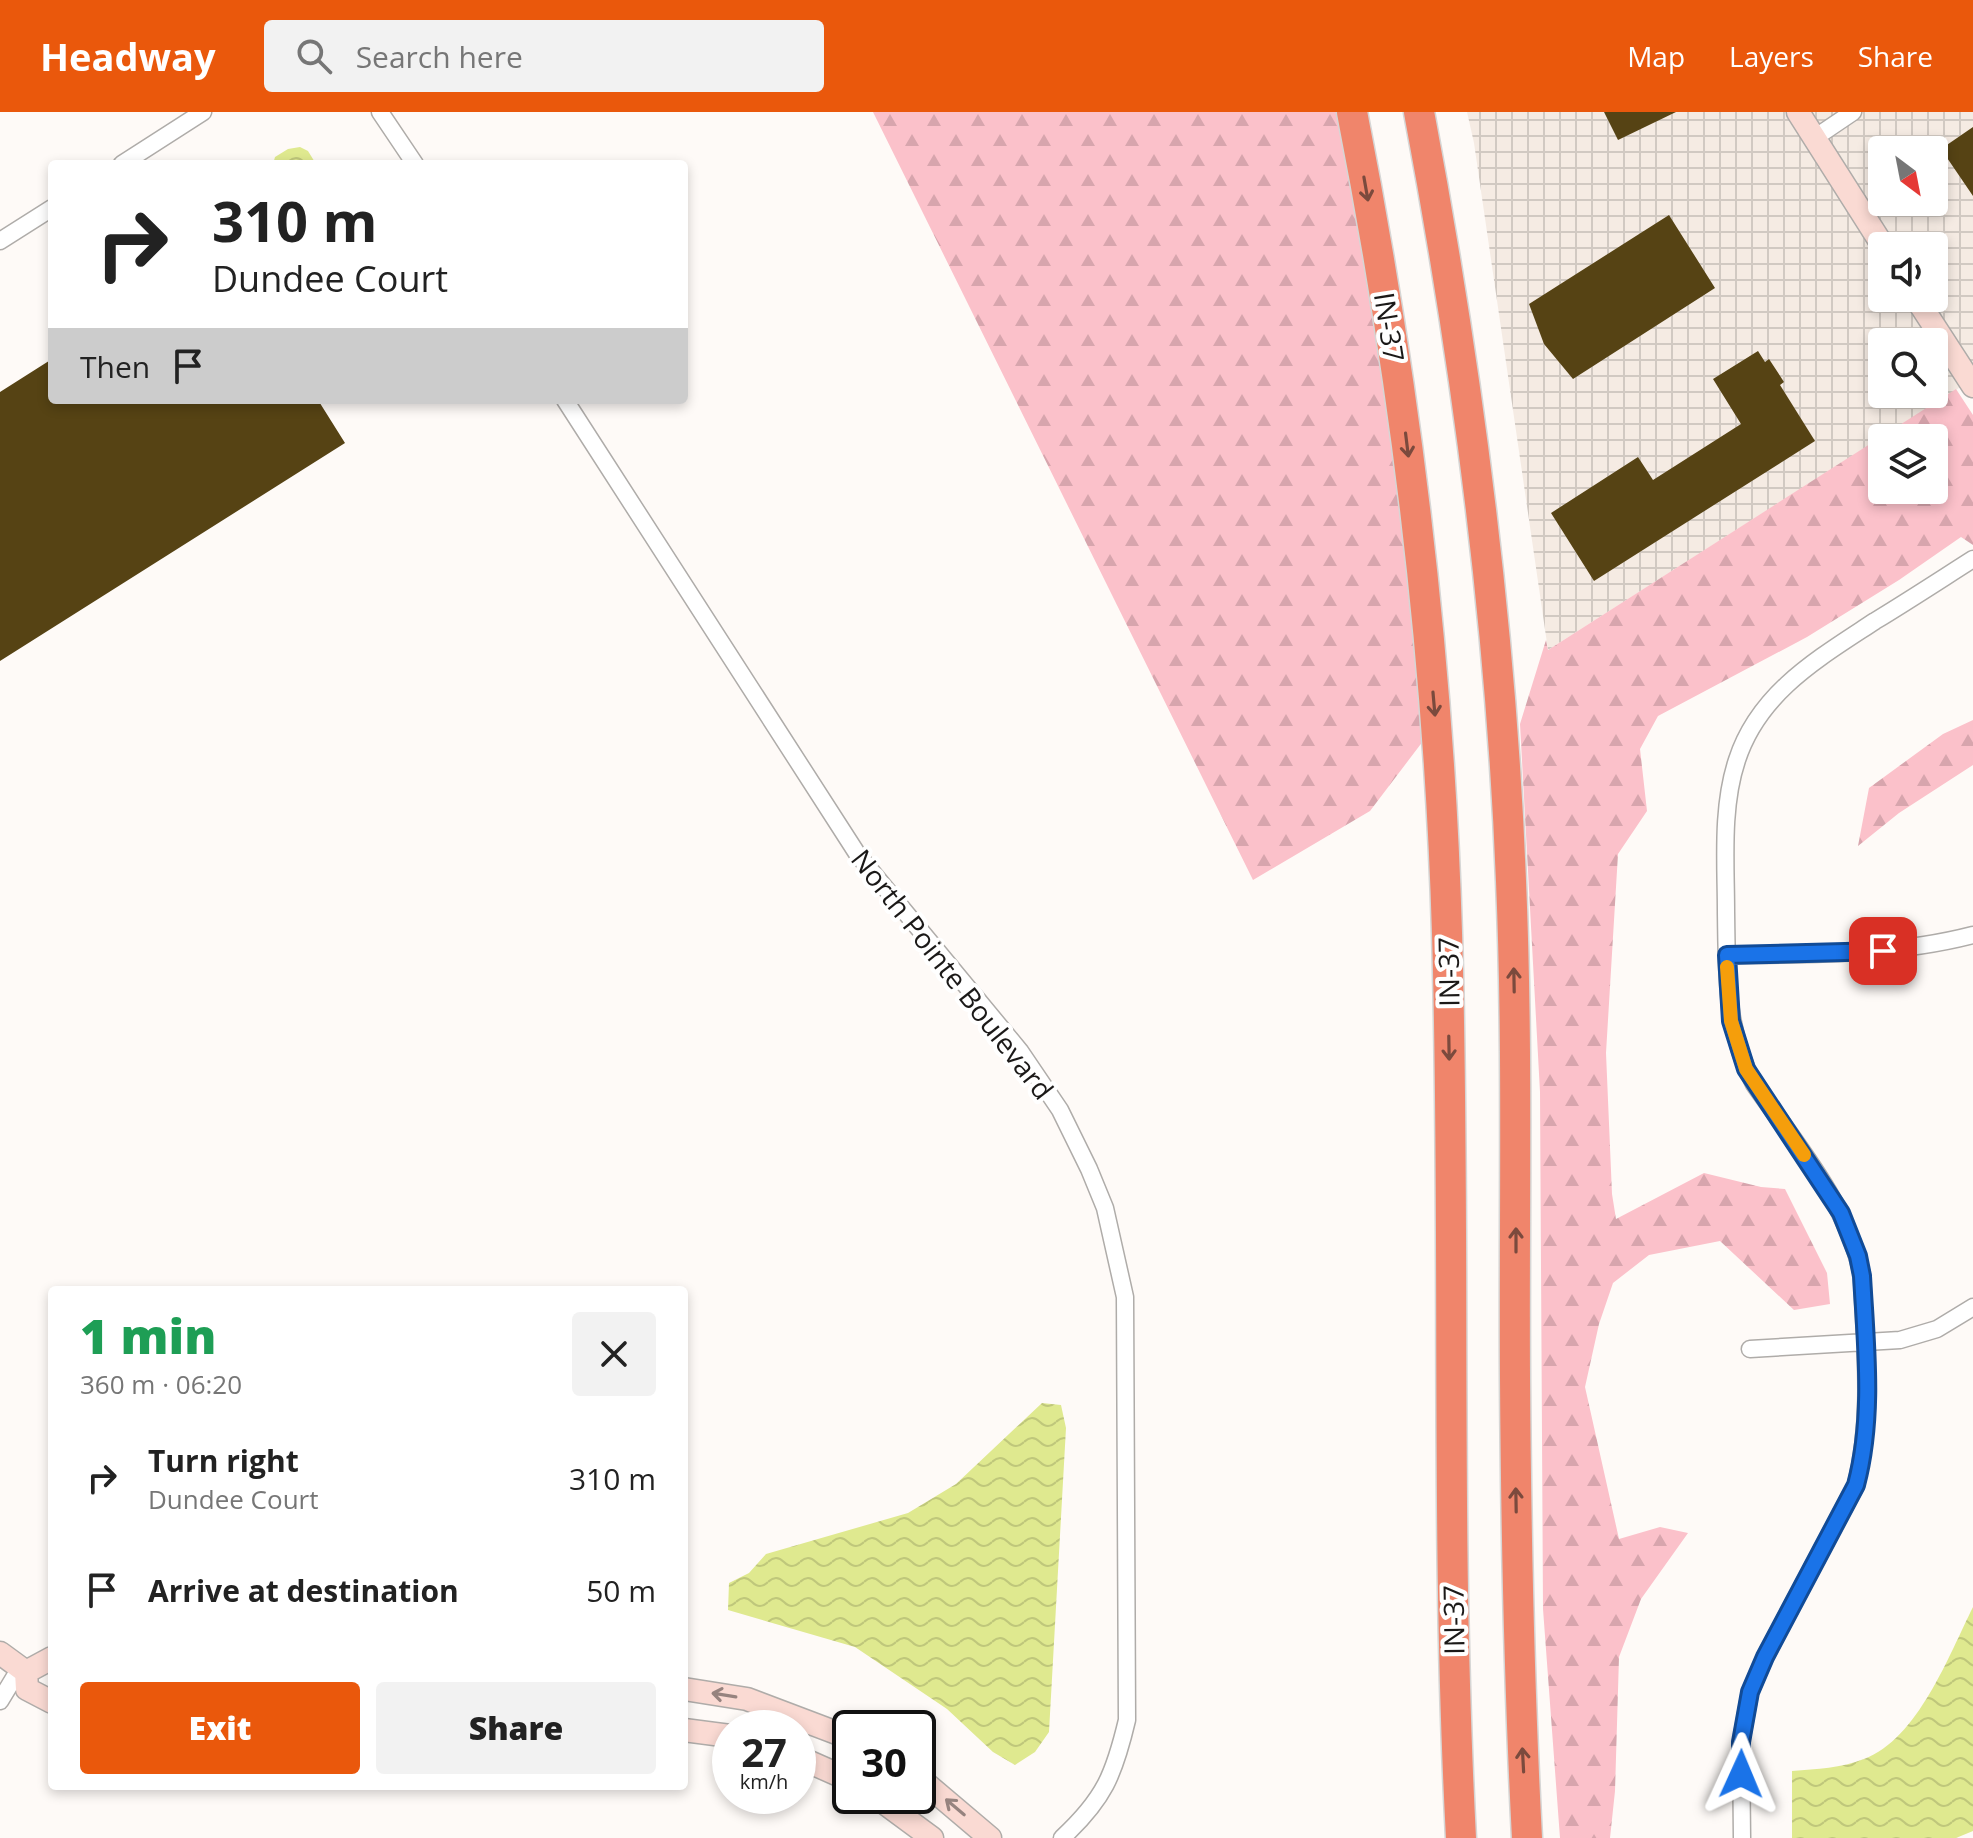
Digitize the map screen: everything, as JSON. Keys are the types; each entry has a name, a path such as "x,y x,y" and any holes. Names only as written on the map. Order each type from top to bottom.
{"highway":[{"name":"IN-37","path":"1352,112 1382,275 1405,427 1427,620 1443,839 1450,1075 1452,1562 1461,1838"},
{"path":"1419,112 1442,229 1469,406 1493,613 1506,773 1514,958 1518,1603 1527,1838"}],"street":[{"path":"128,160 203,112"},
{"path":"380,112 412,160"},
{"path":"1798,112 1874,232"},
{"path":"1813,139 1853,112"},
{"path":"0,241 48,211"},
{"path":"1925,312 1973,386"},
{"name":"North Pointe Boulevard","path":"568,404 858,855 1020,1051 1060,1110 1105,1208 1125,1297 1127,1338 1127,1720 1110,1778 1096,1804 1062,1838"},
{"path":"1742,1838 1741,1742 1750,1692 1765,1657 1856,1485 1863,1459 1867,1420 1862,1276 1850,1232 1746,1069 1731,1021 1727,955 1727,818 1731,783 1743,745 1762,712 1779,691 1812,662 1973,559"},
{"path":"1727,955 1866,953 1933,945 1973,935"},
{"path":"1750,1349 1865,1343 1917,1336 1937,1329 1973,1307"},
{"path":"0,1653 23,1670 27,1689 48,1700"},
{"path":"0,1701 23,1670 48,1660"},
{"path":"688,1690 747,1699 832,1731"},
{"path":"688,1731 712,1734"},
{"path":"936,1792 990,1838"},
{"path":"899,1814 932,1838"}],"shaded area":[{"path":"1467,112 1973,112 1973,379 1948,395 1948,328 1868,328 1868,408 1928,408 1902,424 1868,424 1868,446 1548,650"}],"green space":[{"path":"873,112 1349,112 1436,724 1370,811 1253,880"},
{"path":"1956,389 1973,415 1973,545 1961,537 1807,637 1658,716 1640,749 1647,811 1618,854 1606,1053 1612,1194 1616,1219 1704,1173 1761,1187 1785,1189 1827,1273 1830,1304 1794,1310 1720,1241 1649,1255 1613,1283 1599,1324 1585,1387 1619,1539 1660,1527 1688,1533 1641,1599 1619,1657 1615,1791 1610,1838 1560,1838 1543,1609 1540,1092 1520,724 1546,640 1548,650 1868,445 1868,504 1948,504 1948,424 1901,424 1926,408 1948,408 1948,394"},
{"path":"1973,720 1973,765 1899,813 1858,846 1869,788 1943,734"}],"water":[{"path":"300,147 308,151 314,160 274,160 288,149"},
{"path":"1042,1403 1061,1405 1066,1428 1049,1732 1035,1752 1015,1765 993,1752 947,1709 855,1647 728,1610 729,1583 749,1573 766,1554 908,1513 956,1484"},
{"path":"1973,1607 1973,1831 1956,1838 1792,1838 1792,1771 1829,1768 1864,1759 1883,1749 1900,1734 1930,1694"}],"building":[{"path":"1604,112 1676,112 1618,140"},
{"path":"1973,127 1973,196 1948,159 1948,144"},
{"path":"1669,215 1715,288 1573,379 1544,344 1529,304"},
{"path":"1758,351 1765,362 1769,359 1784,382 1780,385 1815,441 1594,581 1551,513 1638,457 1653,480 1741,424 1713,379"},
{"path":"48,362 48,404 321,404 345,443 0,661 0,392"}],"slow traffic":[{"path":"1727,967 1731,1021 1746,1069 1804,1155"}],"route":[{"path":"1741,1774 1741,1742 1750,1692 1765,1657 1856,1485 1863,1459 1867,1420 1862,1276 1858,1256 1841,1213 1746,1069 1731,1021 1727,955 1883,951"}]}
